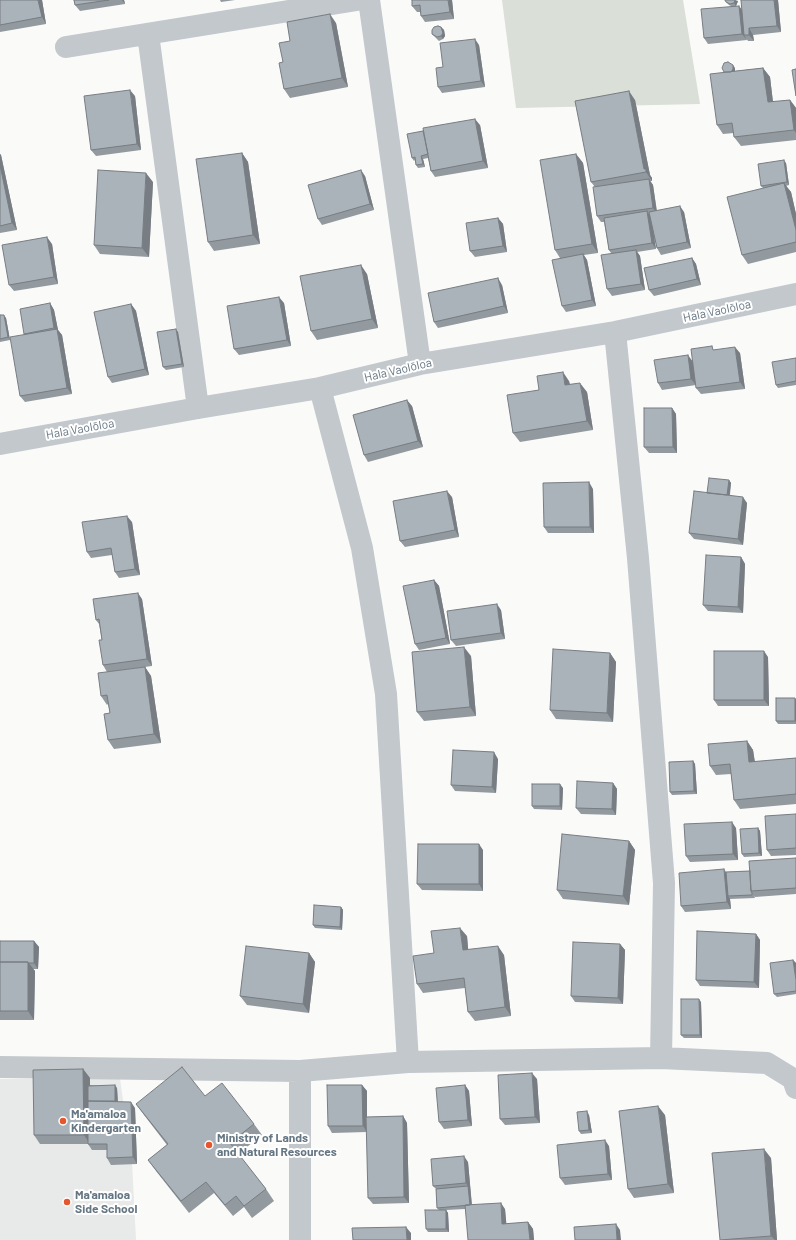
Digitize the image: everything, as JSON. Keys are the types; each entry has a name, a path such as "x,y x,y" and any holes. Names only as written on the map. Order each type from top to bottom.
{"street":[{"path":"66,47 357,0"},
{"path":"369,0 420,364"},
{"path":"148,34 198,408"},
{"name":"Hala Vaolōloa","path":"0,444 198,408 320,388 420,364 615,332 796,294"},
{"path":"615,332 638,558 664,884 661,1058"},
{"path":"320,388 362,548 386,694 408,1062"},
{"path":"0,1067 300,1071 408,1062 661,1058 767,1063 793,1079 796,1088"},
{"path":"300,1071 300,1240"}],"shaded area":[{"path":"502,0 683,0 700,104 516,108"},
{"path":"0,1079 120,1079 132,1162 136,1240 0,1240"}],"building":[{"path":"0,0 38,0 42,17 0,25"},
{"path":"74,0 109,0 75,5"},
{"path":"412,0 448,0 450,12 421,16 420,5 412,6"},
{"path":"725,0 735,0 734,3 730,4"},
{"path":"741,0 774,0 777,26 749,28 749,35 744,35"},
{"path":"739,6 742,34 704,38 701,9"},
{"path":"330,14 342,78 284,89 279,63 283,62 279,43 290,41 287,22"},
{"path":"434,27 441,27 443,33 441,36 437,37 432,34 432,30"},
{"path":"475,39 481,81 438,87 436,68 443,67 440,43"},
{"path":"728,62 733,65 733,69 731,72 724,72 722,68 724,63"},
{"path":"763,68 768,102 790,100 794,130 734,137 732,123 717,125 710,74"},
{"path":"796,69 796,96 792,70"},
{"path":"130,90 137,144 91,150 84,96"},
{"path":"629,91 644,169 646,169 646,172 591,182 575,101"},
{"path":"475,119 483,161 431,171 423,128"},
{"path":"423,131 428,154 421,156 423,164 416,165 415,157 412,158 407,134"},
{"path":"242,153 253,235 208,242 196,159"},
{"path":"576,154 592,244 555,250 540,160"},
{"path":"784,160 787,182 761,186 758,164"},
{"path":"0,165 12,223 0,226"},
{"path":"98,170 146,173 142,248 94,245"},
{"path":"361,170 370,204 318,219 308,185"},
{"path":"649,179 653,208 597,216 593,187"},
{"path":"784,183 796,230 796,242 742,255 727,197"},
{"path":"680,206 687,242 657,248 649,212"},
{"path":"647,211 652,243 609,250 604,218"},
{"path":"498,218 503,246 470,251 466,223"},
{"path":"47,237 54,277 9,285 2,245"},
{"path":"636,250 641,284 607,289 601,255"},
{"path":"583,254 592,300 562,306 552,260"},
{"path":"692,258 697,279 649,290 644,268"},
{"path":"361,265 372,319 311,331 300,276"},
{"path":"498,278 504,306 434,322 428,293"},
{"path":"279,297 287,340 234,349 227,306"},
{"path":"50,303 54,328 24,334 20,309"},
{"path":"131,304 145,369 108,377 94,312"},
{"path":"0,315 4,315 8,337 0,339"},
{"path":"57,329 67,388 20,396 10,337"},
{"path":"176,329 182,364 163,367 157,332"},
{"path":"712,346 713,350 735,347 740,382 696,388 691,349"},
{"path":"688,355 691,379 658,383 654,360"},
{"path":"796,358 796,381 776,385 772,362"},
{"path":"563,372 565,385 580,383 587,421 513,433 507,395 539,390 537,376"},
{"path":"407,400 418,441 364,455 353,415"},
{"path":"644,408 672,408 673,447 644,447"},
{"path":"709,478 729,480 727,495 707,493"},
{"path":"589,482 590,527 544,527 543,483"},
{"path":"447,491 455,530 400,541 393,501"},
{"path":"694,491 743,497 738,539 689,533"},
{"path":"127,516 135,569 115,572 111,548 87,552 82,522"},
{"path":"706,555 741,557 738,607 703,605"},
{"path":"434,580 446,638 415,644 403,586"},
{"path":"138,593 147,659 103,665 99,640 102,640 99,619 96,620 93,599"},
{"path":"497,604 501,633 451,640 447,611"},
{"path":"464,647 470,707 417,712 412,652"},
{"path":"553,649 610,653 607,713 550,710"},
{"path":"714,651 764,651 764,700 714,700"},
{"path":"145,667 154,734 108,740 104,714 110,713 107,695 101,696 98,673"},
{"path":"776,698 795,698 795,721 776,721"},
{"path":"747,741 749,762 796,758 796,794 734,800 730,764 710,766 708,744"},
{"path":"453,750 494,752 492,787 451,785"},
{"path":"693,761 694,791 670,792 669,762"},
{"path":"577,781 613,783 612,809 576,808"},
{"path":"532,784 560,784 560,806 532,806"},
{"path":"796,814 796,848 767,850 765,816"},
{"path":"732,822 733,854 686,856 684,824"},
{"path":"758,828 759,853 742,854 740,829"},
{"path":"562,834 629,841 623,896 557,890"},
{"path":"418,844 479,844 479,884 417,884"},
{"path":"796,858 796,888 751,891 749,861"},
{"path":"724,869 727,902 681,906 679,873"},
{"path":"750,871 752,895 728,896 726,872"},
{"path":"314,905 341,907 340,927 313,925"},
{"path":"460,928 463,950 498,946 505,1007 468,1012 464,978 417,984 413,956 434,953 431,931"},
{"path":"697,931 756,934 754,982 696,980"},
{"path":"0,941 34,941 34,963 0,962"},
{"path":"573,942 620,944 618,998 571,996"},
{"path":"246,946 309,953 303,1004 240,996"},
{"path":"793,960 796,991 774,994 770,963"},
{"path":"0,962 28,962 28,1011 0,1011"},
{"path":"681,999 699,999 700,1035 681,1035"},
{"name":"Ministry of Lands and Natural Resources","path":"182,1067 205,1096 222,1083 254,1124 230,1143 266,1189 244,1206 236,1196 225,1205 206,1182 181,1201 148,1160 168,1144 136,1104"},
{"path":"83,1069 84,1135 34,1135 33,1070"},
{"path":"532,1073 535,1117 500,1119 498,1075"},
{"path":"115,1085 115,1101 88,1101 88,1086"},
{"path":"327,1085 362,1085 363,1126 328,1126"},
{"path":"465,1085 468,1120 439,1122 436,1088"},
{"path":"88,1101 131,1102 133,1157 107,1158 107,1144 88,1144"},
{"path":"658,1106 668,1184 628,1189 619,1111"},
{"path":"587,1111 589,1130 579,1131 577,1112"},
{"path":"403,1116 404,1197 368,1198 366,1117"},
{"path":"605,1140 608,1174 560,1178 557,1145"},
{"path":"764,1149 771,1236 720,1240 712,1153"},
{"path":"464,1156 466,1183 433,1186 431,1159"},
{"path":"468,1186 470,1205 437,1208 436,1189"},
{"path":"501,1203 502,1224 528,1222 530,1240 468,1240 465,1205"},
{"path":"425,1210 446,1210 446,1229 426,1229"},
{"path":"616,1224 617,1240 575,1240 574,1227"},
{"path":"406,1227 407,1240 353,1240 352,1228"}],"place":[{"name":"Ma'amaloa Kindergarten","path":"63,1121"},
{"name":"Ministry of Lands and Natural Resources","path":"209,1145"},
{"name":"Ma'amaloa Side School","path":"67,1202"}]}
